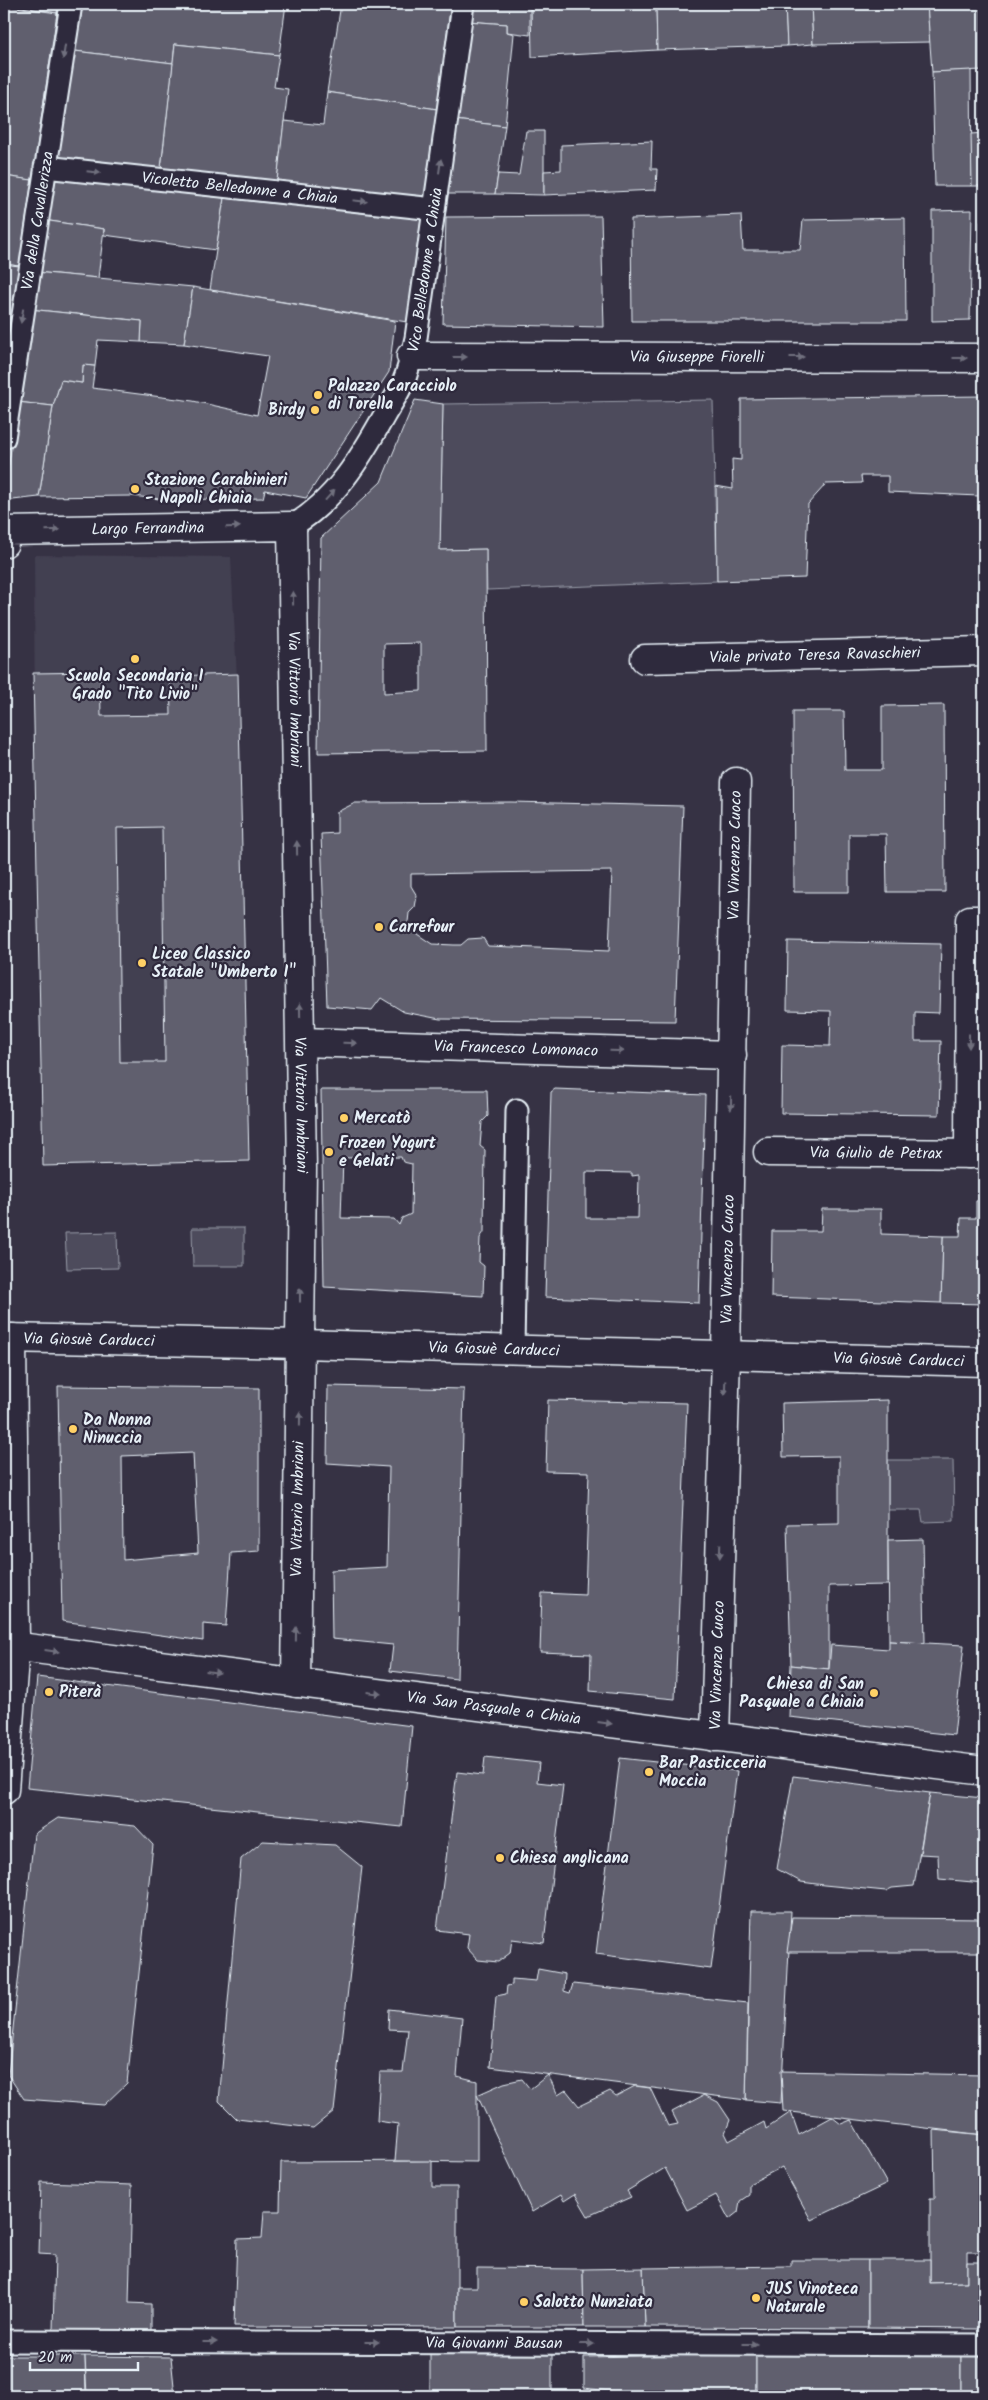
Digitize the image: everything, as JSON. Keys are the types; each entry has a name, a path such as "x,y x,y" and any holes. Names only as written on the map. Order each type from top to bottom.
{"street":[{"name":"Via Giuseppe Fiorelli","path":"411,356 984,358"},
{"name":"Largo Ferrandina","path":"4,535 292,526"},
{"name":"Via Vittorio Imbriani","path":"292,526 301,1042 296,1682"},
{"name":"Viale privato Teresa Ravaschieri","path":"645,659 984,651"},
{"name":"Via Vincenzo Cuoco","path":"715,1737 726,1355 736,782"},
{"path":"976,1154 970,920 984,920"},
{"name":"Via Francesco Lomonaco","path":"301,1042 732,1055"},
{"name":"Via Giulio de Petrax","path":"768,1152 976,1154"},
{"path":"4,1790 10,1646 8,1338"},
{"name":"Via Giosuè Carducci","path":"8,1338 984,1362"},
{"name":"Via San Pasquale a Chiaia","path":"10,1646 984,1771"}],"lane":[{"name":"Via della Cavallerizza","path":"4,438 72,4"},
{"name":"Vico Belledonne a Chiaia","path":"292,526 309,516 326,500 358,461 398,394 411,356 416,338 463,4"},
{"name":"Vicoletto Belledonne a Chiaia","path":"45,167 434,209"},
{"path":"513,1349 517,1110"},
{"name":"Via Giovanni Bausan","path":"4,2341 984,2346"}],"shaded area":[{"path":"713,400 717,581 487,590 486,549 440,550 443,404"},
{"name":"Liceo Classico Statale \"Umberto I\"","path":"34,555 231,557 241,761 249,1161 43,1166 35,764"},
{"path":"192,1228 244,1228 244,1266 193,1266"},
{"path":"117,1232 118,1268 67,1269 65,1233"},
{"path":"888,1460 953,1460 954,1521 923,1522 921,1510 888,1510"}],"building":[{"path":"4,4 58,4 57,13"},
{"path":"83,4 286,4 279,55 175,44 173,63 75,51"},
{"path":"341,4 451,4 437,109 327,92"},
{"path":"470,4 530,4 530,35 507,32 507,24 467,21"},
{"path":"531,4 656,4 657,50 532,57"},
{"path":"656,4 785,4 787,46 657,50"},
{"path":"785,4 811,4 813,44 787,46"},
{"path":"811,4 927,4 930,42 813,44"},
{"path":"927,4 984,4 984,70 932,72"},
{"path":"9,6 57,13 32,180 4,176 4,48"},
{"path":"467,21 507,24 507,32 514,34 505,126 454,120"},
{"path":"175,44 279,55 274,87 288,89 277,181 161,168"},
{"path":"75,51 173,63 161,168 55,158"},
{"path":"971,70 972,186 935,186 932,72"},
{"path":"327,92 437,109 426,200 277,181 284,121 323,125"},
{"path":"454,120 505,126 495,194 442,194"},
{"path":"526,131 544,131 544,195 495,194 498,174 519,175"},
{"path":"984,133 984,186 972,186 971,134"},
{"path":"652,141 651,169 657,169 656,190 544,195 544,171 561,170 561,145"},
{"path":"4,176 32,180 19,266 4,264"},
{"path":"50,178 224,198 216,250 104,235 104,229 43,220"},
{"path":"224,198 421,219 407,322 210,290"},
{"path":"972,210 970,320 932,321 932,211"},
{"path":"741,215 743,250 800,250 803,220 905,218 906,321 632,321 631,219"},
{"path":"601,216 604,327 443,324 446,217"},
{"path":"43,220 104,229 98,278 35,272"},
{"path":"981,222 984,222 984,323 981,323"},
{"path":"4,264 19,266 8,337 4,336"},
{"path":"35,272 193,287 184,344 141,342 142,321 29,309"},
{"name":"Palazzo Caracciolo di Torella","path":"193,287 395,321 389,372 306,498 265,490 263,498 170,500 131,496 39,497 53,406 61,380 82,383 83,365 95,366 92,388 193,401 257,415 268,356 184,344"},
{"path":"29,309 142,321 141,342 98,340 95,366 83,365 82,383 61,380 53,406 17,402"},
{"path":"4,336 8,337 4,364"},
{"path":"984,396 984,469 980,469 979,496 888,492 888,476 861,476 862,483 826,484 808,504 805,578 717,581 716,486 733,489 732,459 741,460 741,399"},
{"path":"415,400 443,404 440,550 486,549 487,751 318,753 321,538 381,482","holes":["421,643 421,691 384,693 384,644"]},
{"path":"17,402 53,406 39,497 4,501"},
{"name":"Liceo Classico Statale \"Umberto I\"","path":"100,672 101,716 171,715 170,676 238,674 249,1161 43,1166 33,673","holes":["162,827 165,1062 120,1062 117,828"]},
{"path":"944,705 945,892 887,892 886,834 849,834 849,892 794,892 793,711 844,711 845,770 882,770 882,706"},
{"path":"511,802 683,806 675,1021 440,1019 404,1012 381,998 372,1010 327,1006 321,834 337,833 337,812 355,803","holes":["612,871 609,951 488,946 483,938 468,939 461,945 432,944 417,934 408,922 409,913 415,907 417,896 411,886 411,874"]},
{"path":"788,941 941,944 939,1013 915,1012 915,1041 941,1041 939,1115 781,1113 782,1045 830,1046 831,1011 787,1010"},
{"path":"555,1089 705,1095 699,1303 545,1297 551,1092","holes":["586,1172 632,1173 632,1176 639,1175 638,1218 586,1218"]},
{"path":"321,1090 487,1090 488,1116 482,1122 480,1146 485,1150 484,1232 480,1238 479,1262 484,1266 483,1296 324,1287","holes":["401,1157 403,1162 412,1164 411,1214 402,1218 399,1225 394,1219 341,1218 343,1158"]},
{"path":"984,1200 984,1304 941,1303 943,1236 960,1236 961,1218 976,1218 976,1201"},
{"path":"822,1209 881,1209 881,1234 943,1236 941,1303 771,1297 772,1231 821,1231"},
{"path":"58,1386 259,1388 259,1551 231,1553 226,1626 203,1624 203,1641 62,1621","holes":["193,1453 198,1553 123,1560 122,1456"]},
{"path":"328,1386 464,1389 457,1679 390,1671 393,1645 332,1639 331,1570 387,1567 389,1467 327,1463"},
{"path":"548,1400 687,1403 675,1699 590,1691 591,1654 540,1652 542,1593 585,1595 589,1472 546,1471"},
{"path":"888,1400 888,1585 829,1586 829,1669 791,1665 787,1524 839,1523 839,1456 783,1457 782,1403"},
{"path":"923,1539 925,1643 889,1641 888,1540"},
{"name":"Chiesa di San Pasquale a Chiaia","path":"889,1641 964,1645 954,1735 789,1717 791,1665 829,1669 831,1645 889,1649"},
{"path":"37,1677 412,1726 402,1827 27,1788"},
{"name":"Chiesa anglicana","path":"485,1757 539,1763 537,1782 563,1785 544,1943 512,1939 510,1953 498,1962 478,1960 467,1948 469,1934 437,1930 457,1772 483,1775"},
{"path":"620,1758 737,1771 711,1969 596,1954"},
{"path":"793,1776 930,1793 914,1886 892,1888 886,1891 824,1885 801,1882 777,1869"},
{"path":"930,1793 984,1798 984,1883 939,1879 938,1855 920,1854"},
{"path":"58,1818 135,1826 153,1845 127,2083 104,2105 24,2099 8,2075 34,1834"},
{"path":"263,1841 335,1845 362,1867 334,2111 313,2128 237,2119 219,2101 241,1859"},
{"path":"751,1911 791,1911 781,2103 746,2100"},
{"path":"792,1917 984,1919 984,1952 787,1952"},
{"path":"538,1969 565,1974 564,1991 570,1993 573,1984 748,2003 746,2100 490,2067 496,1996 506,1994 507,1986 512,1985 512,1979 536,1981"},
{"path":"389,2009 462,2018 457,2076 477,2081 477,2162 395,2161 398,2124 377,2121 380,2072 403,2072 408,2030 388,2029"},
{"path":"781,2071 984,2075 984,2135 783,2111"},
{"path":"548,2075 558,2095 566,2090 579,2106 610,2091 616,2096 635,2086 650,2088 668,2126 678,2124 672,2112 704,2095 718,2102 730,2120 725,2133 729,2141 764,2122 766,2129 791,2112 799,2135 832,2117 841,2124 851,2120 887,2184 811,2220 782,2167 749,2184 749,2195 740,2201 738,2212 729,2219 716,2195 687,2210 665,2168 627,2191 631,2197 588,2216 575,2194 564,2201 561,2195 532,2212 477,2095 504,2083 522,2079 530,2089"},
{"path":"934,2130 984,2135 984,2252 967,2252 967,2282 930,2283 930,2198 935,2198"},
{"path":"432,2161 432,2187 457,2187 457,2327 234,2326 237,2239 262,2238 264,2211 280,2211 281,2162"},
{"path":"41,2182 132,2185 129,2303 151,2304 151,2332 53,2330 55,2255 39,2254"},
{"name":"JUS Vinoteca Naturale","path":"791,2260 868,2260 868,2328 645,2327 643,2268 791,2266"},
{"path":"868,2260 930,2260 930,2283 967,2282 967,2262 984,2262 984,2329 868,2328"},
{"path":"477,2268 583,2269 584,2327 457,2327 457,2287 477,2287"},
{"path":"643,2268 645,2327 584,2327 583,2269"},
{"path":"430,2353 552,2353 552,2396 430,2396"},
{"path":"756,2354 756,2396 618,2396 618,2392 584,2388 584,2357"},
{"path":"756,2354 961,2355 961,2396 756,2396"},
{"path":"961,2355 984,2355 984,2396 961,2396"},
{"path":"4,2356 85,2356 86,2396 4,2396"},
{"path":"85,2356 171,2357 175,2396 87,2396"}],"place":[{"name":"Palazzo Caracciolo di Torella","path":"318,395"},
{"name":"Birdy","path":"315,410"},
{"name":"Stazione Carabinieri - Napoli Chiaia","path":"135,489"},
{"name":"Scuola Secondaria I Grado \"Tito Livio\"","path":"135,659"},
{"name":"Carrefour","path":"379,927"},
{"name":"Liceo Classico Statale \"Umberto I\"","path":"142,963"},
{"name":"Mercatò","path":"344,1118"},
{"name":"Frozen Yogurt e Gelati","path":"329,1152"},
{"name":"Da Nonna Ninuccia","path":"73,1429"},
{"name":"Piterà","path":"49,1692"},
{"name":"Chiesa di San Pasquale a Chiaia","path":"874,1693"},
{"name":"Bar Pasticceria Moccia","path":"649,1772"},
{"name":"Chiesa anglicana","path":"500,1858"},
{"name":"JUS Vinoteca Naturale","path":"756,2298"},
{"name":"Salotto Nunziata","path":"524,2302"}]}
